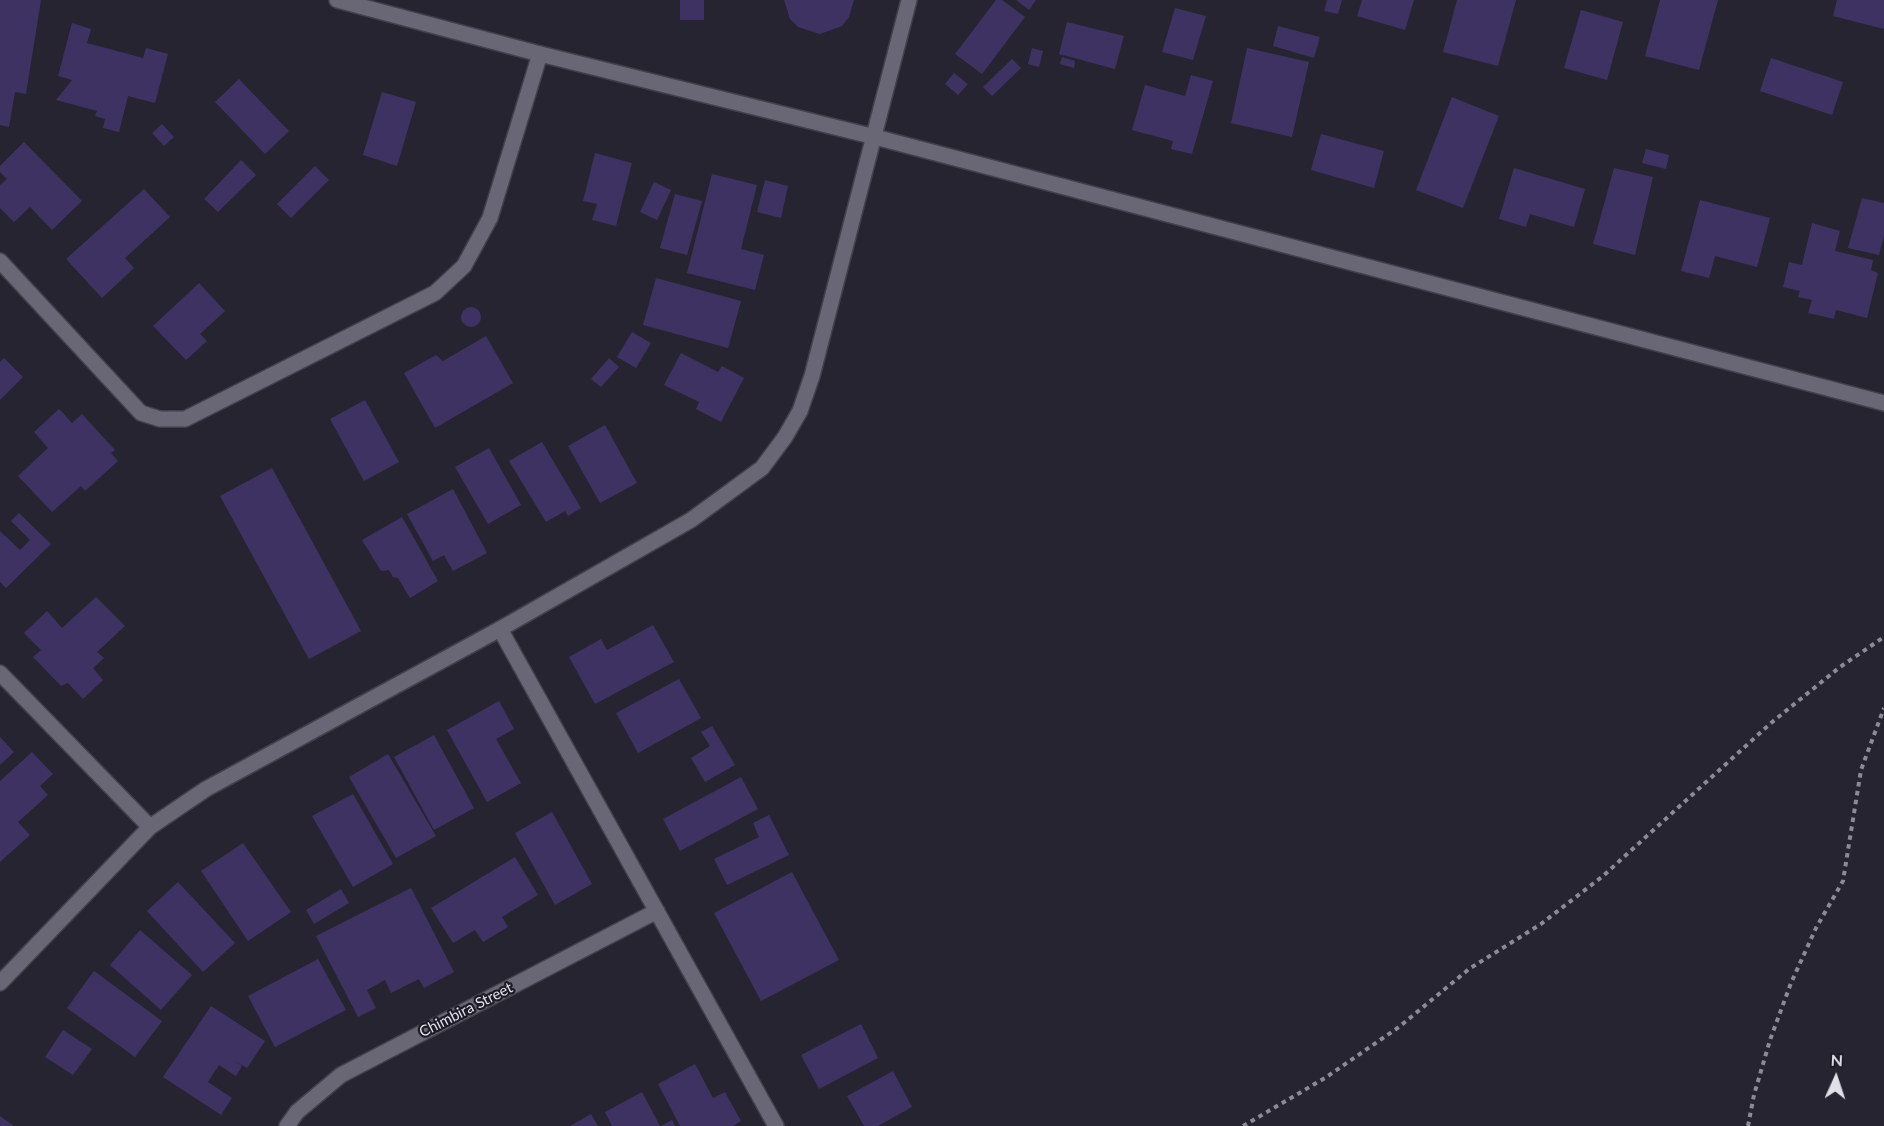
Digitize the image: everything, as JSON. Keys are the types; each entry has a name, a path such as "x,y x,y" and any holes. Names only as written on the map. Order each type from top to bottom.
{"street":[{"path":"337,0 540,54 875,137 1884,403"},
{"path":"0,983 150,827 206,789 500,629 691,520 762,468 785,437 800,411 812,376 909,0"},
{"path":"0,261 141,413 160,419 185,419 435,293 464,266 490,218 540,54"},
{"path":"500,629 776,1126"},
{"path":"0,673 150,827"},
{"name":"Chimbira Street","path":"287,1126 297,1112 341,1075 657,912"}],"path":[{"path":"1243,1126 1334,1071 1399,1027 1469,969 1541,924 1603,876 1771,723 1840,667 1884,637"},
{"path":"1748,1126 1754,1095 1770,1040 1791,983 1816,928 1843,881 1861,770 1884,708"}],"building":[{"path":"0,0 41,0 26,94 15,92 9,127 0,125"},
{"path":"680,0 704,0 704,20 680,20"},
{"path":"784,0 854,0 849,17 842,26 820,34 798,27 790,19"},
{"path":"996,0 1002,0 1025,17 982,74 955,54"},
{"path":"1016,0 1036,0 1029,10"},
{"path":"1327,0 1342,0 1338,14 1324,11"},
{"path":"1362,0 1414,0 1405,30 1357,16"},
{"path":"1457,0 1516,0 1498,66 1443,52"},
{"path":"1660,0 1718,0 1699,70 1645,56"},
{"path":"1837,0 1884,0 1884,29 1833,16"},
{"path":"1175,8 1206,16 1193,60 1162,52"},
{"path":"1581,10 1623,22 1607,80 1564,68"},
{"path":"1067,22 1124,36 1115,69 1059,54"},
{"path":"72,23 91,29 87,43 143,58 146,48 168,54 155,103 128,96 119,132 103,128 105,119 95,116 97,111 56,100 72,80 58,76"},
{"path":"1278,26 1320,37 1314,58 1273,46"},
{"path":"1032,48 1043,51 1039,67 1028,64"},
{"path":"1247,48 1309,62 1292,137 1231,123"},
{"path":"1062,57 1075,61 1074,68 1060,64"},
{"path":"1771,58 1843,82 1832,115 1760,91"},
{"path":"1012,59 1021,68 992,96 983,87"},
{"path":"954,73 968,84 958,95 945,84"},
{"path":"1191,75 1213,81 1192,154 1171,149 1173,141 1132,130 1145,85 1185,96"},
{"path":"239,79 289,131 265,154 215,102"},
{"path":"382,92 416,102 397,166 363,155"},
{"path":"1452,97 1499,116 1463,208 1416,190"},
{"path":"162,124 174,137 164,146 152,133"},
{"path":"1321,134 1384,151 1374,188 1311,170"},
{"path":"24,142 82,201 52,230 30,207 14,222 0,208 0,185 7,179 0,172 0,166"},
{"path":"1646,149 1669,155 1666,169 1642,163"},
{"path":"595,153 632,163 616,226 592,220 597,204 583,201"},
{"path":"241,160 256,175 218,212 204,199"},
{"path":"315,166 329,180 291,218 277,204"},
{"path":"1514,168 1585,189 1574,227 1530,214 1526,227 1499,219"},
{"path":"1614,168 1653,177 1635,255 1593,244"},
{"path":"712,174 757,185 741,249 764,255 755,290 687,273"},
{"path":"765,180 788,186 781,218 757,212"},
{"path":"654,182 671,190 657,220 640,212"},
{"path":"144,189 170,217 125,258 134,268 102,298 66,259"},
{"path":"675,194 702,201 687,255 660,248"},
{"path":"1862,198 1884,203 1884,236 1879,255 1848,248"},
{"path":"1700,200 1770,218 1757,267 1715,256 1709,278 1681,271"},
{"path":"1812,223 1840,231 1835,251 1873,260 1871,270 1878,273 1867,318 1836,310 1834,319 1808,313 1812,300 1798,297 1800,291 1783,287 1789,262 1802,265"},
{"path":"656,278 741,301 728,348 643,325"},
{"path":"199,283 225,311 200,334 207,341 186,360 153,326"},
{"path":"471,307 478,310 481,317 478,324 471,327 464,324 461,317 464,310"},
{"path":"632,332 651,343 636,368 617,357"},
{"path":"486,336 513,383 435,428 404,373 436,355 443,361"},
{"path":"681,353 718,372 722,366 744,378 721,422 696,409 699,402 664,385"},
{"path":"4,358 23,377 0,400 0,362"},
{"path":"609,358 619,367 601,387 591,379"},
{"path":"365,400 399,462 364,481 330,419"},
{"path":"59,409 72,423 82,414 115,450 111,453 118,461 85,491 81,486 52,512 18,476 48,448 34,432"},
{"path":"605,425 637,483 600,503 568,446"},
{"path":"542,442 581,508 568,516 565,511 546,522 509,461"},
{"path":"489,448 521,505 488,524 455,467"},
{"path":"272,468 361,631 309,659 220,496"},
{"path":"453,489 487,553 453,571 444,555 433,561 407,514"},
{"path":"19,513 51,544 6,588 0,582 0,531 20,550 30,540 11,521"},
{"path":"402,517 438,581 410,598 398,578 393,577 389,570 381,571 362,540"},
{"path":"96,597 125,626 97,652 104,658 93,668 103,680 83,699 68,683 61,686 33,657 41,650 24,633 47,611 62,628"},
{"path":"653,625 674,662 595,704 569,657 601,639 607,650"},
{"path":"679,679 701,718 638,753 616,713"},
{"path":"499,701 514,729 496,739 521,783 487,802 447,730"},
{"path":"712,726 735,765 705,782 691,758 710,746 701,732"},
{"path":"434,735 474,808 434,830 394,757"},
{"path":"0,737 14,752 0,765"},
{"path":"32,752 53,774 40,786 48,795 18,822 30,835 0,862 0,781"},
{"path":"388,754 436,836 396,858 349,777"},
{"path":"741,777 758,809 680,851 663,819"},
{"path":"353,794 393,864 353,887 312,816"},
{"path":"552,812 592,884 555,905 515,833"},
{"path":"769,815 789,855 727,885 714,859 759,837 753,823"},
{"path":"243,843 291,912 248,941 201,871"},
{"path":"515,857 538,895 502,917 508,927 483,942 475,930 453,943 431,908"},
{"path":"792,872 839,960 761,1001 714,913"},
{"path":"178,882 235,943 203,972 147,911"},
{"path":"411,888 454,972 424,988 419,979 391,993 385,980 367,990 376,1008 358,1017 316,936"},
{"path":"341,889 349,903 314,924 306,910"},
{"path":"140,930 192,975 161,1010 110,965"},
{"path":"318,959 346,1010 275,1047 248,996"},
{"path":"94,971 162,1021 135,1057 67,1008"},
{"path":"211,1006 265,1041 247,1068 234,1061 242,1066 236,1076 219,1065 208,1082 232,1098 221,1115 163,1077"},
{"path":"861,1024 878,1058 819,1089 801,1055"},
{"path":"63,1030 92,1049 73,1075 45,1057"},
{"path":"695,1064 713,1098 725,1092 741,1121 733,1126 680,1126 658,1084"},
{"path":"893,1071 912,1107 878,1126 864,1126 847,1096"},
{"path":"642,1092 660,1126 612,1126 605,1112"},
{"path":"591,1114 598,1126 570,1126"},
{"path":"0,1116 14,1126 0,1126"},
{"path":"672,1120 675,1126 661,1126"}]}
